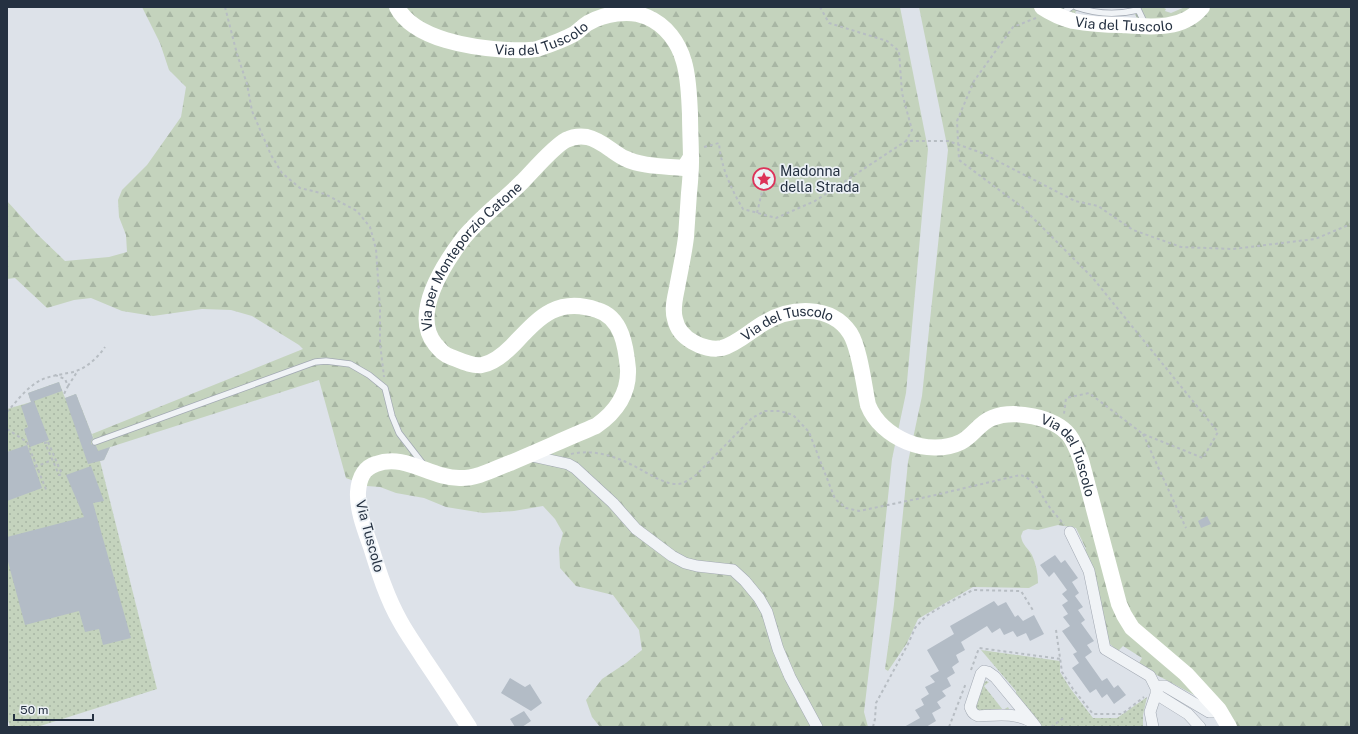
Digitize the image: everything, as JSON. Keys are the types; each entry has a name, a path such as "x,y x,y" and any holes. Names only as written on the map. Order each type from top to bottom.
{"street":[{"name":"Via del Tuscolo","path":"397,7 408,21 430,34 462,45 495,49 536,49 573,34 587,24 601,17 616,14 632,13 646,16 670,33 678,45 684,60 687,74 691,160 686,237 674,313 678,327 695,343 711,348 724,347 766,322 795,312 817,311 830,316 842,324 855,342 868,405 872,415 881,426 906,442 938,447 950,445 961,442 971,435 980,424 993,417 1009,415 1023,415 1039,418 1052,422 1063,429 1074,444 1081,460 1117,596 1124,615 1132,628 1186,674 1219,710 1229,727"},
{"name":"Via del Tuscolo","path":"1055,10 1071,21 1094,24 1156,27 1170,25 1186,20 1198,12 1202,7"},
{"path":"652,164 677,161 686,146 690,132"},
{"name":"Via per Monteporzio Catone","path":"528,456 596,426 606,419 621,400 626,390 628,366 622,337 617,324 603,311 579,305 566,306 552,310 541,317 501,356 481,365 464,362 443,354 430,338 426,318 431,294 448,259 471,229 566,140 586,136 596,140 624,158 639,164 652,164"},
{"path":"652,164 684,168 691,160"},
{"path":"652,164 673,170 690,182"},
{"path":"528,456 568,464 575,468 614,503 636,529 672,556 685,563 710,568 733,570 737,573 763,604 769,617 778,649 790,677 817,727"},
{"name":"Via Tuscolo","path":"469,727 403,627 390,601 365,528 358,498 359,484 362,474 370,466 380,462 404,462 425,471 448,477 471,477 528,456"},
{"path":"1070,532 1090,571 1105,649 1131,663 1150,676 1156,691 1188,714 1200,727"},
{"path":"988,672 994,677 1034,725 1026,718 1007,714 975,715 970,707 981,674 988,672"},
{"path":"1153,727 1150,712 1156,691 1160,686 1165,686 1209,712 1219,710"}],"lane":[{"path":"1076,7 1117,14 1137,8 1146,26"},
{"path":"95,442 315,362 326,361 350,364 369,375 385,388 392,416 400,433 411,449 430,470 448,477"}],"path":[{"path":"225,7 237,54 248,84 252,111 270,155 282,173 300,188 325,194 357,211 370,227 376,249 380,308 380,343 385,388"},
{"path":"691,160 705,146 719,143 720,157 732,189 743,209 776,218 816,201 906,141 912,130 902,93 899,51 887,41 829,24 820,7"},
{"path":"1055,10 1013,27 974,81 957,121 959,160 1022,207 1092,276 1218,432 1203,458 1143,434 1089,393 1066,398 1063,429"},
{"path":"906,141 948,141 982,153 1076,201 1098,206 1133,230 1181,247 1233,249 1315,239 1351,224"},
{"path":"757,213 764,183"},
{"path":"7,412 27,390 40,380 55,375 78,371 88,365 102,352 105,347"},
{"path":"64,394 78,371"},
{"path":"55,375 65,379 68,386"},
{"path":"569,454 602,453 625,461 661,481 677,484 687,482 696,475 752,418 765,411 780,410 793,415 809,432 835,499 846,508 859,511 1020,475 1027,477 1033,482 1048,505 1070,532"},
{"path":"7,429 27,442 47,492"},
{"path":"1143,434 1186,528"},
{"path":"48,442 62,474 59,475 52,460 45,443 48,442"},
{"path":"36,467 52,460"},
{"path":"873,727 876,703 916,628 926,616 973,590 1021,591 1034,612"},
{"path":"1056,630 1062,672 1073,690 1093,714 1122,714 1156,691"},
{"path":"968,675 979,648 1061,659"},
{"path":"949,727 966,683"},
{"path":"1051,727 1065,717"}],"green space":[{"path":"142,7 900,7 928,149 906,393 892,459 864,712 868,727 600,727 592,717 586,700 602,679 642,650 639,630 613,595 576,586 560,568 559,548 563,533 555,519 543,506 514,511 483,513 446,507 424,498 396,493 380,487 367,486 346,478 319,380 98,451 92,434 303,349 252,316 231,310 202,309 153,316 122,311 91,298 74,300 47,308 15,278 7,279 7,201 37,234 65,261 109,257 127,252 126,235 119,217 118,200 122,190 147,165 181,117 186,87 169,70 160,43"},
{"path":"919,7 1083,7 1075,12 1077,15 1135,21 1137,18 1131,7 1162,7 1166,9 1165,11 1171,13 1185,7 1351,7 1351,727 1237,727 1230,714 1138,665 1142,658 1123,646 1118,651 1103,638 1081,551 1086,549 1076,528 1058,525 1038,530 1028,529 1023,531 1021,536 1036,565 1038,583 1029,588 973,587 918,619 907,643 888,671 885,669 894,604 908,462 922,396 948,150"},
{"path":"59,382 65,398 76,394 98,450 110,447 104,460 100,461 157,689 37,727 10,727 7,717 7,409 31,402 28,393"},
{"path":"981,650 1060,661 1060,672 1070,688 1093,718 1117,718 1147,697 1143,715 1143,727 1041,727 1032,713 1016,698 1016,691"},
{"path":"986,681 989,682 984,686 1003,710 1008,707 1009,709 1007,711 980,713 975,710 983,684"}],"building":[{"path":"59,382 62,391 34,401 49,440 30,447 24,429 28,427 21,406 31,402 28,393"},
{"path":"76,394 93,438 91,444 96,446 98,451 110,447 104,460 88,464 65,398"},
{"path":"27,445 42,488 7,501 7,452"},
{"path":"91,466 104,501 93,503 131,638 103,645 99,629 85,632 79,611 25,625 7,558 7,537 84,517 66,475"},
{"path":"1207,516 1211,524 1201,528 1198,521"},
{"path":"1055,555 1061,563 1065,560 1078,578 1072,582 1079,593 1075,596 1083,607 1078,610 1085,620 1081,623 1094,641 1087,645 1092,652 1085,657 1102,681 1107,678 1114,688 1118,685 1126,695 1114,704 1107,694 1102,698 1096,689 1090,693 1072,668 1079,663 1073,654 1077,652 1062,631 1070,626 1063,617 1068,614 1062,605 1068,601 1062,594 1067,590 1054,572 1049,577 1040,565"},
{"path":"994,601 998,606 1006,602 1015,617 1018,615 1023,621 1034,615 1044,634 1030,641 1026,633 1017,637 1013,631 1004,635 1000,628 992,633 987,626 961,642 965,650 956,655 959,662 952,667 955,673 947,678 951,686 942,691 946,696 937,702 941,708 932,713 936,721 926,727 904,727 920,718 915,710 924,705 921,699 929,694 925,687 935,682 930,676 939,671 927,650 954,634 950,626"},
{"path":"510,678 525,687 530,684 542,703 531,711 501,693"},
{"path":"524,711 531,721 522,727 515,727 510,719"}],"place":[{"name":"Madonna della Strada","path":"764,179"}]}
